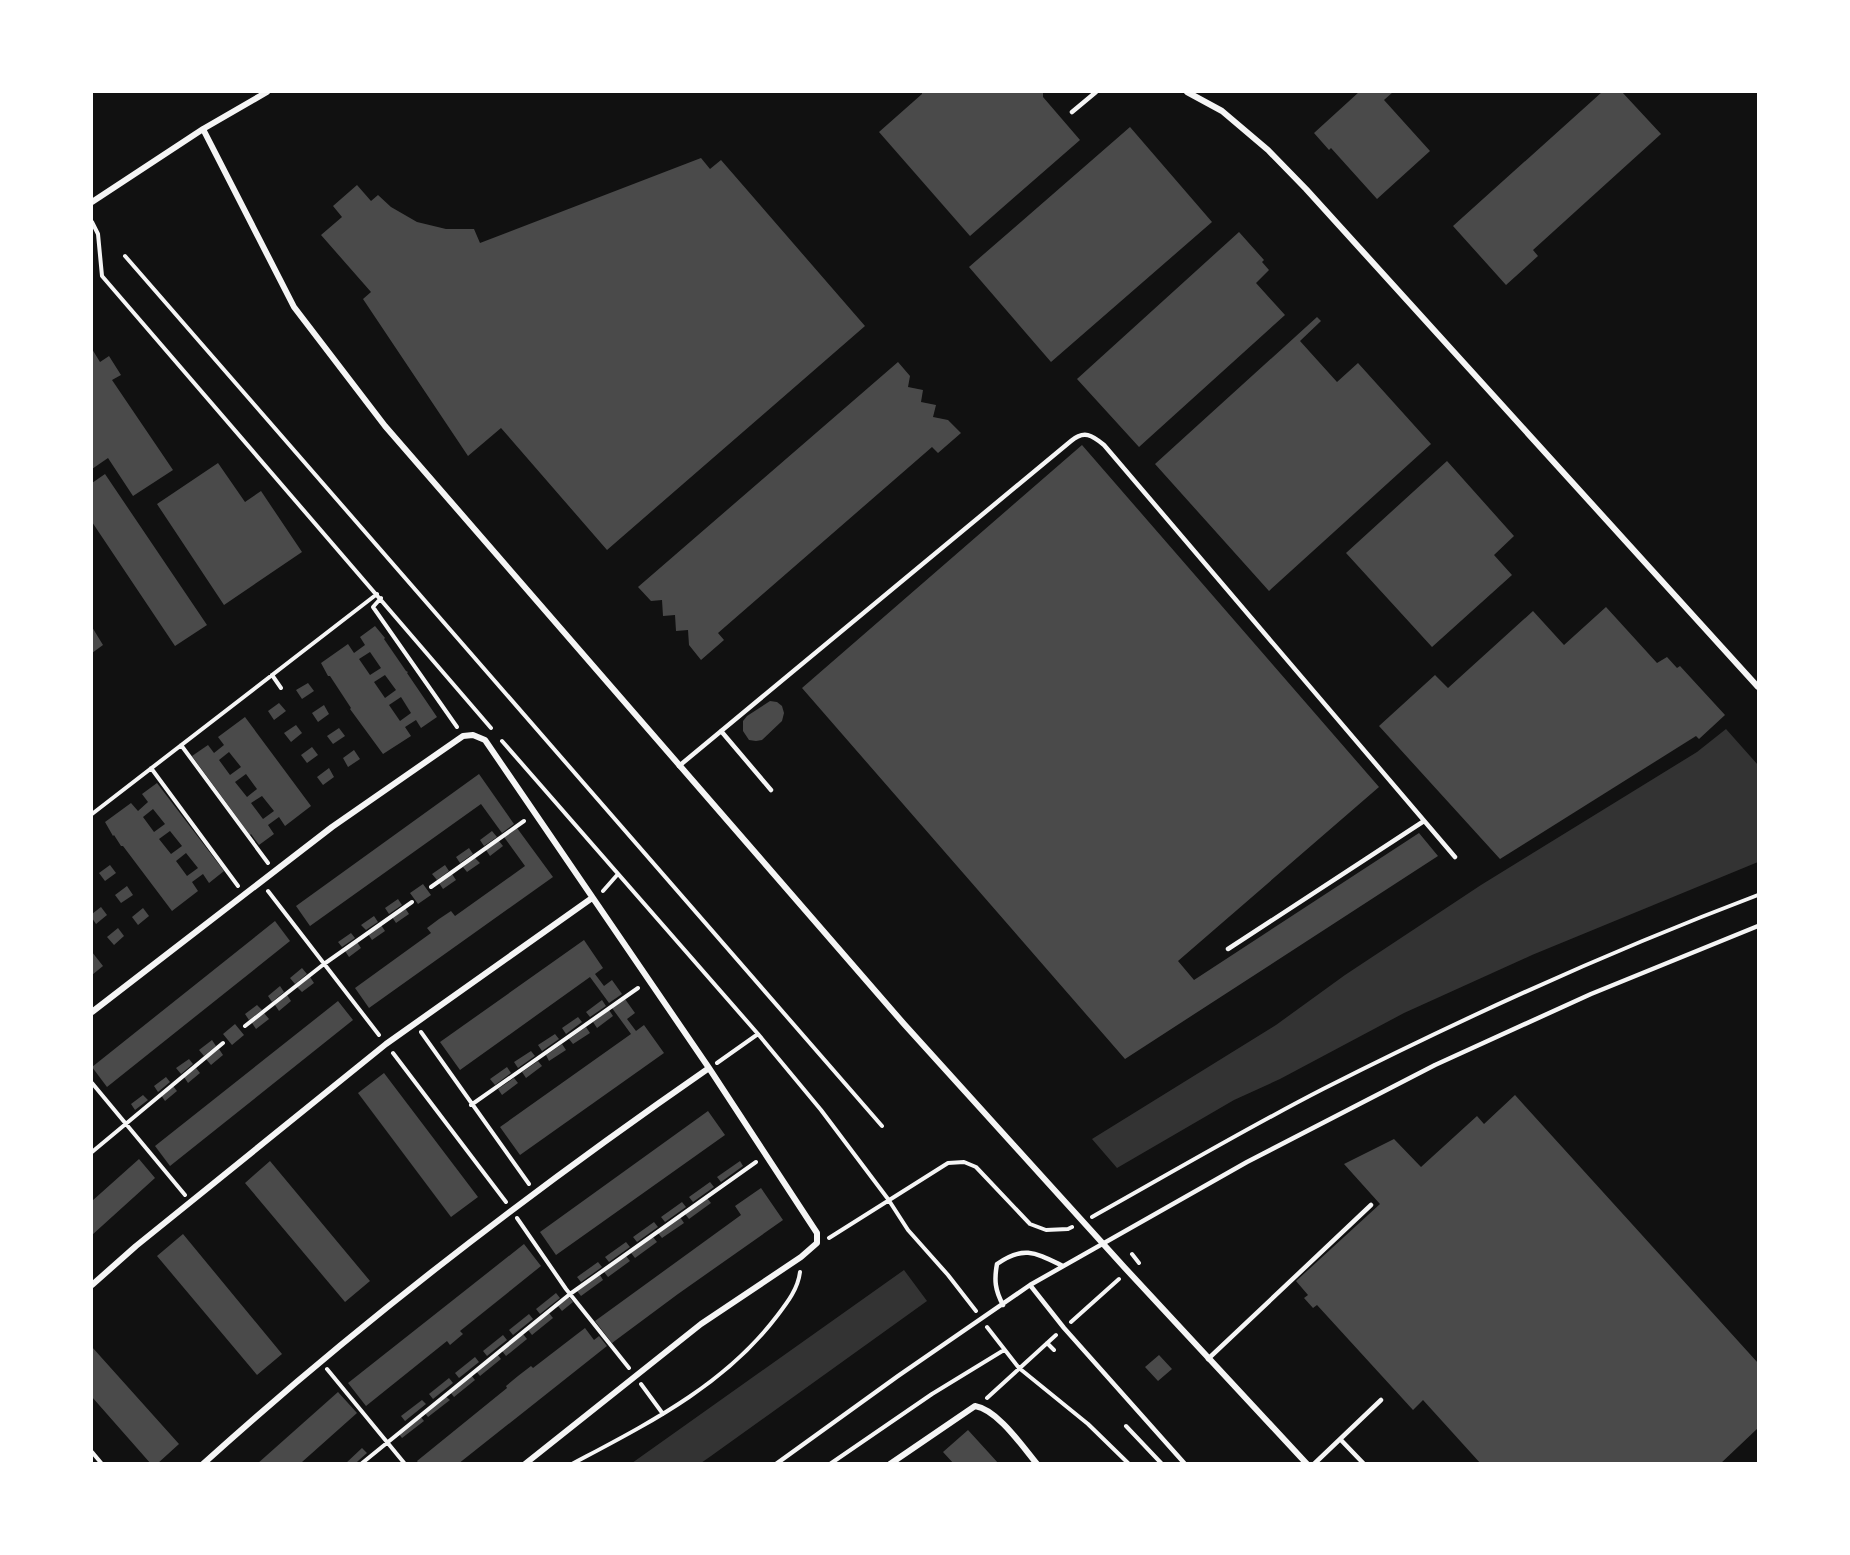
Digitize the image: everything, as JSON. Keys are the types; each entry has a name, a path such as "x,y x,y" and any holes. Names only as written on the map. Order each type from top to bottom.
{"street":[{"path":"92,202 203,129 267,92"},
{"path":"1187,92 1222,111 1268,150 1306,189 1758,687"},
{"path":"203,129 294,306 385,426 912,1033 1103,1245 1307,1464"},
{"path":"92,1012 332,827 463,736 473,735 485,740 709,1068 817,1233 817,1243 801,1257 701,1324 525,1464"},
{"path":"92,1285 136,1246 386,1044 592,898"},
{"path":"203,1464 268,1404 511,1209 709,1068"},
{"path":"890,1464 975,1406 983,1407 996,1417 1037,1464"}],"lane":[{"path":"1072,112 1096,92"},
{"path":"679,766 1071,441 1085,433 1104,445 1455,857"},
{"path":"721,731 771,790"},
{"path":"1228,949 1424,821"},
{"path":"776,1464 898,1376 1030,1286 1247,1162 1417,1074 1591,994 1758,926"},
{"path":"1208,1359 1371,1205"},
{"path":"1003,1305 995,1292 994,1278 997,1264 1010,1255 1022,1252 1037,1254 1063,1266"},
{"path":"1030,1286 1064,1328 1185,1464"},
{"path":"1314,1464 1381,1400"},
{"path":"1340,1439 1364,1464"}],"path":[{"path":"92,222 98,234 102,276 493,730"},
{"path":"125,256 882,1126"},
{"path":"92,814 272,675 379,596"},
{"path":"379,596 373,607 463,736"},
{"path":"272,675 281,688"},
{"path":"501,739 758,1034 821,1110 888,1199 908,1230 948,1275 1019,1368 1088,1424 1129,1464"},
{"path":"181,745 274,871"},
{"path":"151,768 244,894"},
{"path":"431,887 524,821"},
{"path":"592,898 608,887 618,874"},
{"path":"817,1243 832,1236 948,1163 964,1162 976,1167 1030,1224 1046,1230 1068,1229 1323,1090 1445,1030 1626,947 1758,895"},
{"path":"245,1026 324,964 412,902"},
{"path":"471,1105 638,988"},
{"path":"415,1024 535,1192"},
{"path":"709,1068 758,1034"},
{"path":"92,1152 223,1043"},
{"path":"92,1083 191,1202"},
{"path":"361,1464 386,1441 570,1294 756,1162"},
{"path":"511,1209 570,1294 663,1414"},
{"path":"572,1464 663,1414 730,1368 759,1339 786,1304 799,1282 801,1257"},
{"path":"983,1407 988,1396 1128,1271"},
{"path":"1047,1343 1054,1350"},
{"path":"830,1464 932,1394 1004,1350"},
{"path":"321,1362 405,1464"},
{"path":"1126,1426 1162,1464"},
{"path":"92,1452 102,1464"}],"shaded area":[{"path":"1726,729 1758,765 1758,862 1532,955 1404,1013 1280,1079 1234,1100 1117,1168 1092,1139 1276,1025 1345,975 1481,885 1697,752"},
{"path":"904,1270 927,1301 711,1456 701,1463 632,1463"}],"building":[{"path":"922,92 1043,92 1043,97 1080,140 970,236 879,132"},
{"path":"1359,92 1393,92 1384,100 1430,151 1377,199 1331,148 1329,150 1314,133"},
{"path":"1602,92 1622,92 1661,134 1533,250 1538,256 1506,285 1453,226"},
{"path":"1130,127 1212,222 1051,362 969,267"},
{"path":"701,158 710,169 721,160 865,326 607,550 501,428 468,456 363,299 371,292 321,235 342,217 333,206 357,185 371,201 378,195 391,207 417,222 446,229 474,229 480,243"},
{"path":"1239,232 1264,260 1262,262 1269,270 1256,283 1285,315 1139,447 1077,379"},
{"path":"1317,317 1321,321 1300,341 1337,382 1358,363 1431,444 1269,591 1155,464"},
{"path":"92,349 100,362 109,356 121,375 112,380 173,470 133,496 108,458 92,469"},
{"path":"898,362 910,376 908,387 923,390 921,402 936,405 933,417 948,420 961,433 938,453 932,447 718,633 724,640 701,660 689,645 688,630 676,631 675,615 663,616 662,600 651,601 638,587"},
{"path":"1082,445 1379,787 1178,961 1194,980 1419,833 1438,856 1125,1059 802,688"},
{"path":"1447,461 1514,536 1494,555 1512,575 1432,647 1346,553"},
{"path":"218,463 245,502 261,491 302,552 224,605 157,504"},
{"path":"105,474 207,625 175,646 92,522 92,483"},
{"path":"1606,607 1657,663 1667,657 1677,668 1680,666 1725,715 1699,739 1696,736 1500,859 1379,726 1435,675 1448,688 1533,611 1564,645"},
{"path":"375,626 437,717 421,728 416,720 405,727 411,736 383,754 350,709 321,663 348,644 354,653 365,645 360,637","holes":["370,652 381,668 370,675 359,659","385,675 396,690 385,698 374,682","401,697 411,713 400,721 389,705"]},
{"path":"92,627 103,645 92,653"},
{"path":"308,683 314,691 302,699 296,690"},
{"path":"770,701 782,706 784,713 782,721 762,740 749,740 743,731 743,721"},
{"path":"279,703 286,711 274,720 268,711"},
{"path":"324,705 329,714 318,722 312,713"},
{"path":"245,717 311,806 285,826 279,817 268,825 274,834 259,845 192,756 208,745 214,753 224,745 218,737","holes":["229,752 241,767 230,775 219,760","246,774 257,789 247,797 235,782","262,796 274,811 263,819 251,803"]},
{"path":"296,725 302,733 291,742 284,733"},
{"path":"339,728 345,736 333,744 327,736"},
{"path":"312,747 318,755 307,763 301,755"},
{"path":"354,750 360,759 348,767 343,758"},
{"path":"329,768 334,777 323,785 317,777"},
{"path":"479,774 514,824 502,833 481,804 310,926 296,906"},
{"path":"157,783 224,871 209,883 203,874 192,882 198,891 172,911 113,836 105,822 131,803 138,811 148,802 142,794","holes":["153,809 165,824 154,832 143,817","170,831 182,846 171,854 159,839","186,853 198,868 187,876 176,861"]},
{"path":"517,828 553,877 369,1008 355,988 431,933 427,928 439,919 451,911 455,916 525,866 504,837"},
{"path":"492,831 497,837 484,846 480,840"},
{"path":"499,841 503,846 490,856 486,850"},
{"path":"469,848 473,854 460,863 456,857"},
{"path":"475,858 480,863 467,872 463,867"},
{"path":"110,865 116,873 105,881 99,873"},
{"path":"445,865 449,871 437,880 432,874"},
{"path":"452,874 456,880 443,889 439,883"},
{"path":"423,884 431,895 418,904 410,893"},
{"path":"127,886 133,895 121,903 115,895"},
{"path":"398,899 402,905 389,914 385,908"},
{"path":"101,907 107,915 96,924 92,914"},
{"path":"143,908 149,916 138,925 132,917"},
{"path":"405,908 409,914 396,923 392,917"},
{"path":"374,916 378,922 366,930 361,925"},
{"path":"275,921 290,941 107,1087 92,1067"},
{"path":"381,925 385,931 372,940 368,934"},
{"path":"118,928 124,936 114,945 107,937"},
{"path":"351,933 355,938 342,947 338,942"},
{"path":"584,940 603,968 595,974 604,986 612,980 622,994 609,1003 590,977 460,1070 440,1042"},
{"path":"357,942 361,948 349,957 345,951"},
{"path":"92,952 103,966 92,975"},
{"path":"302,968 307,974 295,984 290,978"},
{"path":"310,977 314,983 302,992 297,987"},
{"path":"280,986 284,992 272,1002 268,996"},
{"path":"287,995 291,1001 279,1011 275,1005"},
{"path":"625,999 635,1013 627,1019 636,1031 644,1025 664,1053 520,1155 500,1127 631,1034 612,1008"},
{"path":"602,1000 606,1006 590,1017 586,1012"},
{"path":"338,1001 353,1020 170,1166 155,1146"},
{"path":"257,1005 262,1010 249,1020 245,1014"},
{"path":"609,1010 613,1016 597,1028 593,1022"},
{"path":"264,1013 269,1019 256,1029 252,1023"},
{"path":"578,1017 582,1022 566,1034 562,1028"},
{"path":"235,1024 244,1035 232,1045 223,1034"},
{"path":"586,1027 590,1033 573,1044 569,1039"},
{"path":"555,1034 559,1039 542,1051 538,1045"},
{"path":"212,1040 216,1046 204,1056 199,1050"},
{"path":"562,1044 566,1050 549,1061 546,1055"},
{"path":"219,1049 223,1055 211,1065 206,1059"},
{"path":"531,1051 535,1056 518,1068 514,1062"},
{"path":"189,1059 193,1064 181,1074 176,1068"},
{"path":"538,1061 542,1066 526,1078 522,1072"},
{"path":"507,1067 511,1073 495,1085 490,1079"},
{"path":"196,1068 200,1073 188,1083 184,1077"},
{"path":"384,1073 478,1197 451,1217 358,1093"},
{"path":"166,1077 170,1082 158,1092 154,1086"},
{"path":"514,1078 518,1083 502,1095 498,1089"},
{"path":"173,1086 177,1091 165,1101 161,1095"},
{"path":"143,1095 148,1100 135,1110 131,1104"},
{"path":"1515,1095 1758,1363 1758,1428 1720,1464 1481,1464 1423,1400 1413,1410 1317,1305 1313,1308 1304,1298 1308,1295 1296,1281 1380,1204 1344,1164 1394,1139 1421,1167 1477,1116 1484,1124"},
{"path":"708,1111 725,1135 556,1255 540,1232"},
{"path":"139,1159 155,1178 92,1235 92,1201"},
{"path":"270,1161 370,1281 345,1302 245,1183"},
{"path":"740,1161 743,1166 721,1182 717,1177"},
{"path":"710,1182 714,1187 693,1202 689,1197"},
{"path":"761,1188 783,1220 612,1343 595,1321 741,1215 735,1206"},
{"path":"707,1198 711,1203 689,1219 685,1214"},
{"path":"682,1202 686,1207 665,1222 661,1217"},
{"path":"680,1217 684,1223 662,1238 658,1233"},
{"path":"654,1222 658,1227 637,1242 633,1237"},
{"path":"183,1234 282,1354 257,1375 157,1256"},
{"path":"653,1237 657,1242 635,1258 631,1253"},
{"path":"626,1242 630,1247 609,1262 605,1257"},
{"path":"524,1244 541,1266 460,1331 463,1334 450,1345 447,1341 366,1406 348,1383"},
{"path":"626,1256 630,1261 608,1277 604,1272"},
{"path":"598,1262 602,1267 581,1282 577,1277"},
{"path":"600,1275 603,1280 581,1296 577,1291"},
{"path":"556,1293 560,1298 540,1314 536,1309"},
{"path":"569,1297 573,1302 562,1311 558,1306"},
{"path":"549,1313 553,1318 532,1335 528,1330"},
{"path":"529,1314 533,1319 513,1335 509,1330"},
{"path":"585,1328 594,1340 599,1336 607,1346 458,1464 419,1464 417,1461 507,1388 506,1386 518,1376 531,1366 533,1368"},
{"path":"523,1334 527,1339 506,1356 502,1351"},
{"path":"503,1335 507,1340 487,1356 483,1351"},
{"path":"92,1347 179,1444 157,1464 151,1464 92,1397"},
{"path":"497,1354 501,1359 480,1376 476,1371"},
{"path":"1159,1355 1172,1369 1158,1381 1145,1367"},
{"path":"475,1357 479,1362 459,1378 455,1373"},
{"path":"471,1375 475,1380 454,1397 450,1392"},
{"path":"449,1378 453,1383 433,1399 429,1394"},
{"path":"338,1392 357,1413 302,1462 303,1464 257,1464"},
{"path":"445,1396 450,1400 428,1417 424,1412"},
{"path":"422,1400 426,1404 405,1421 401,1416"},
{"path":"420,1416 424,1421 402,1438 398,1433"},
{"path":"968,1430 999,1464 954,1464 943,1452"},
{"path":"362,1448 367,1453 355,1464 345,1464"}]}
